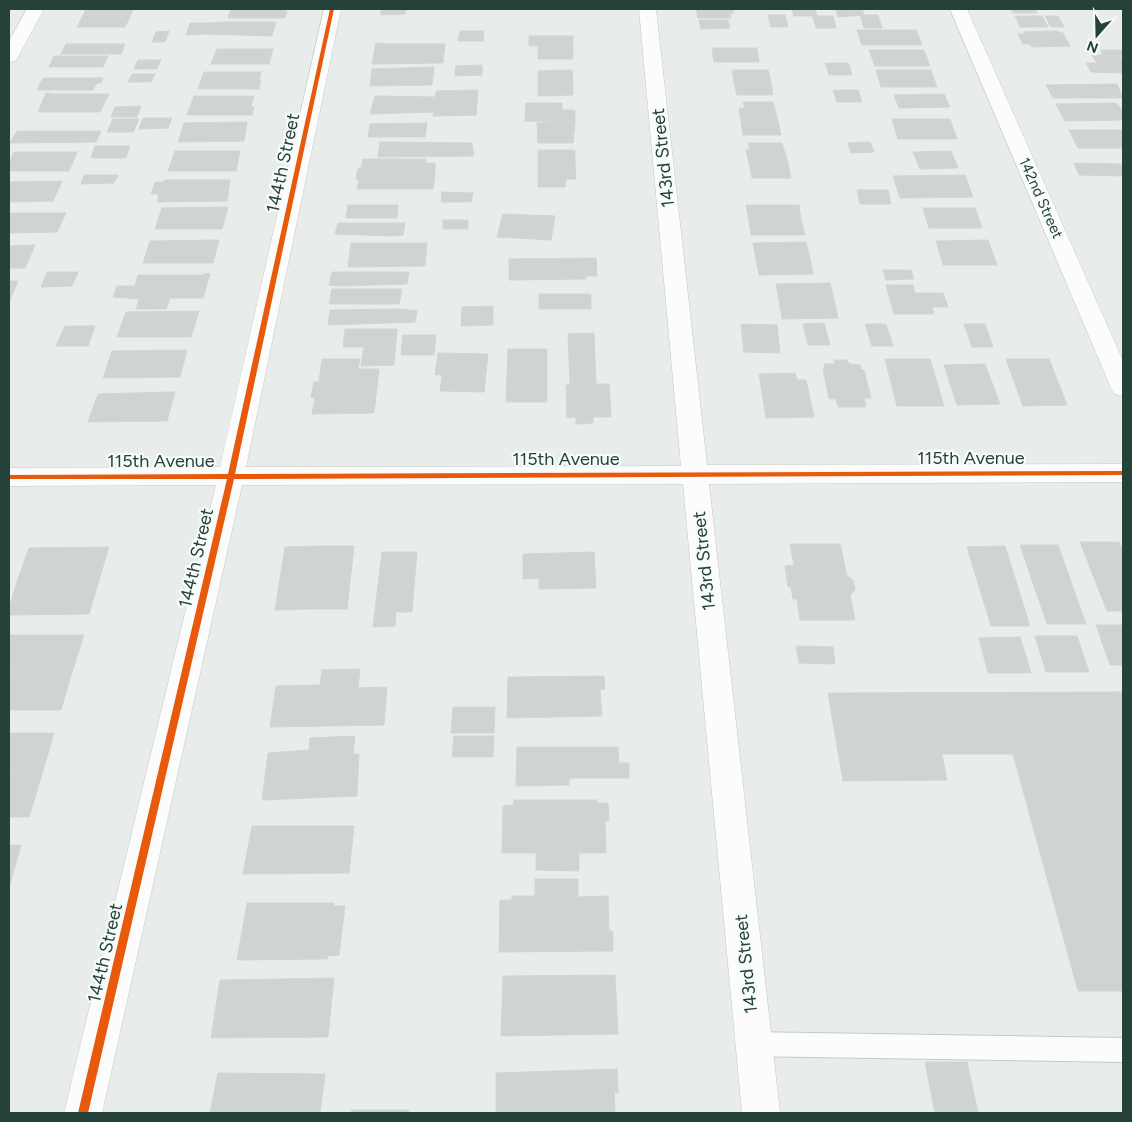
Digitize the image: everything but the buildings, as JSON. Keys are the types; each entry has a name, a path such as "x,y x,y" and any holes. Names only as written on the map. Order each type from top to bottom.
{"street":[{"path":"9,57 35,9"},
{"name":"144th Street","path":"83,1113 231,475 332,9"},
{"name":"143rd Street","path":"647,9 761,1113"},
{"name":"142nd Street","path":"958,9 1123,388"},
{"name":"115th Avenue","path":"9,477 1123,473"}],"lane":[{"path":"754,1044 1123,1050"}],"cycle path":[{"path":"83,1113 231,475 332,9"},
{"path":"9,477 1123,473"}]}
